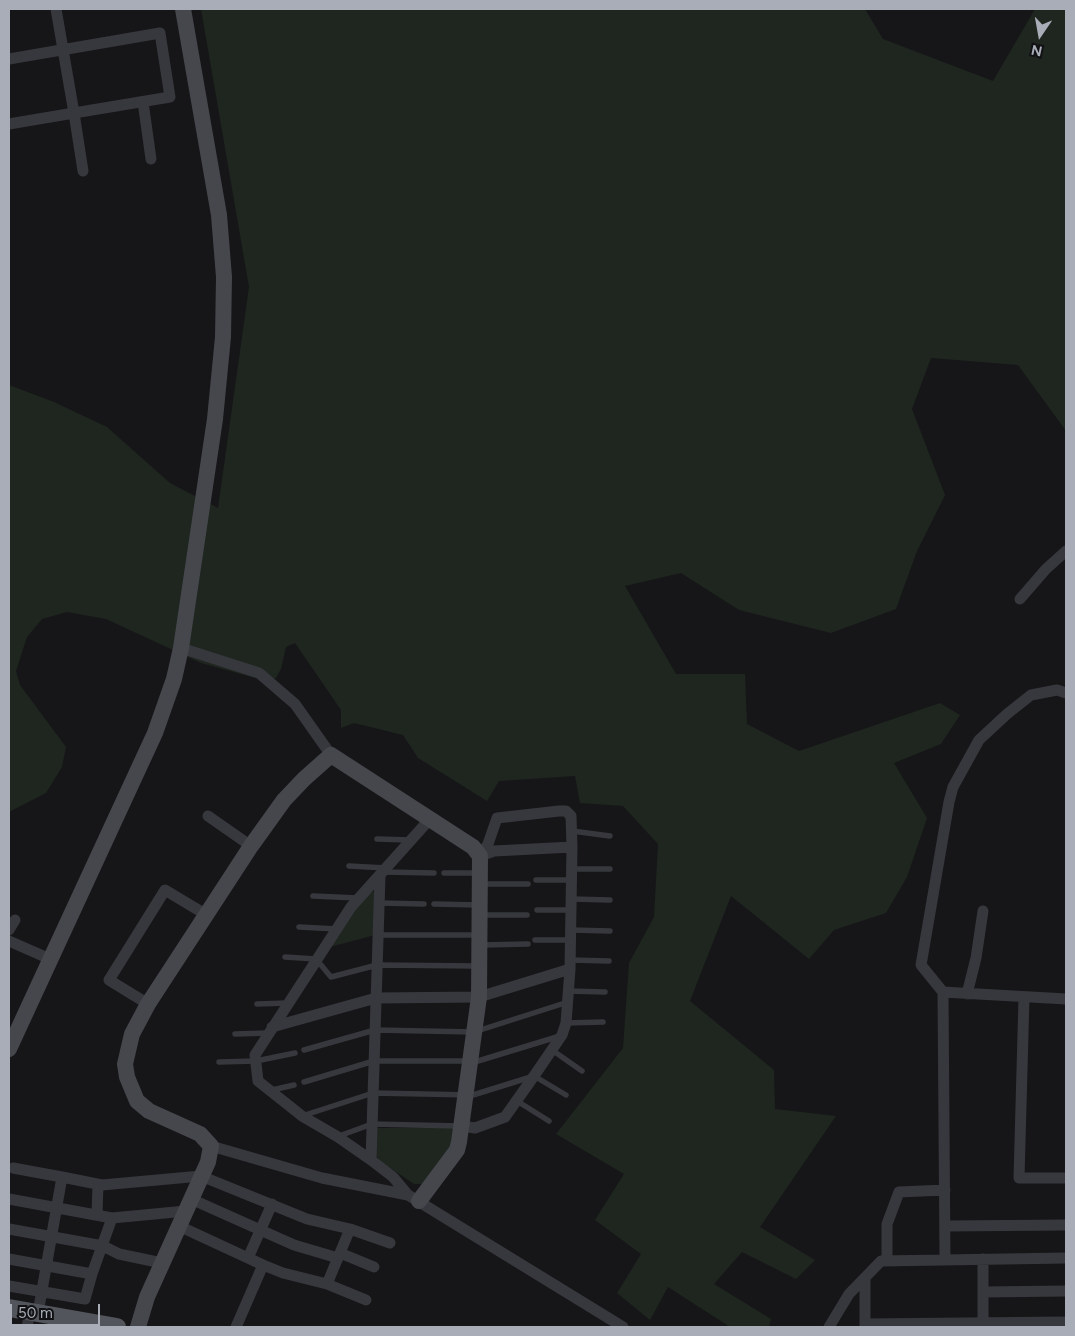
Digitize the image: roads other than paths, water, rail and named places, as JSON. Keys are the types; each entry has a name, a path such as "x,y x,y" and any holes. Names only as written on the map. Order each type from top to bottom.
{"main road":[{"path":"9,1308 32,1317 117,1327"}],"street":[{"path":"56,9 83,171"},
{"path":"9,1049 155,733 174,679 181,648 215,419 223,337 224,277 219,215 183,9"},
{"path":"9,59 160,33 170,97 9,124"},
{"path":"142,102 151,159"},
{"path":"1020,600 1046,570 1066,551"},
{"path":"181,648 229,661 259,673 295,704 332,755 473,847 480,856 479,997 462,1126 457,1150 414,1198"},
{"path":"946,1259 943,992 921,965 953,787 979,740 1007,714 1031,695 1057,690 1066,693"},
{"path":"332,755 284,800 205,914 148,1004 128,1048 126,1064 132,1090 137,1101 149,1111 200,1134 211,1146 322,1178 414,1198"},
{"path":"462,1126 475,1128 505,1117 562,1035 566,1023 570,965 571,816 566,811 497,818 488,844 480,856"},
{"path":"208,816 251,846"},
{"path":"429,820 360,898 316,959 255,1055 258,1080 302,1116 338,1137 394,1177 414,1198 623,1327"},
{"path":"480,856 494,852 572,847"},
{"path":"371,1160 379,903 384,872"},
{"path":"148,1004 110,980 165,890 205,914"},
{"path":"967,994 976,958 983,911"},
{"path":"9,941 50,959"},
{"path":"270,1030 376,998 479,997 570,965"},
{"path":"943,992 1066,999"},
{"path":"1024,998 1019,1178 1066,1178"},
{"path":"138,1327 147,1297 208,1162 211,1146"},
{"path":"13,1168 98,1184 201,1176 306,1218 350,1229 390,1243"},
{"path":"32,1317 42,1292 62,1178"},
{"path":"97,1215 98,1184"},
{"path":"887,1261 887,1224 899,1192 945,1190"},
{"path":"9,1199 112,1218 188,1205 294,1245 339,1255 374,1267"},
{"path":"248,1258 272,1204"},
{"path":"9,1286 85,1300 112,1218"},
{"path":"946,1226 1066,1225"},
{"path":"179,1226 283,1273 327,1284 366,1300"},
{"path":"9,1229 103,1246 119,1254 162,1263"},
{"path":"327,1284 350,1229"},
{"path":"829,1327 849,1294 881,1261 1066,1258"},
{"path":"9,1259 92,1274"},
{"path":"983,1259 984,1325"},
{"path":"236,1327 263,1264"},
{"path":"865,1279 865,1326 1066,1322"},
{"path":"983,1292 1066,1291"}],"lane":[{"path":"572,831 610,836"},
{"path":"378,839 412,840"},
{"path":"349,866 384,872 434,873"},
{"path":"536,880 610,869"},
{"path":"444,873 528,884"},
{"path":"313,896 360,898"},
{"path":"537,910 610,900"},
{"path":"379,903 424,904"},
{"path":"434,904 526,915"},
{"path":"299,927 337,929"},
{"path":"535,940 610,931"},
{"path":"378,935 528,944"},
{"path":"285,957 316,959 331,977 377,965 480,966"},
{"path":"570,965 609,961"},
{"path":"304,1050 375,1030 474,1032 568,996 605,992"},
{"path":"257,1004 288,1003"},
{"path":"566,1023 603,1022"},
{"path":"235,1034 270,1030"},
{"path":"304,1082 374,1061 470,1062 562,1035"},
{"path":"552,1050 582,1071"},
{"path":"219,1062 256,1061 295,1053"},
{"path":"302,1116 373,1093 466,1093 473,1095 534,1076 566,1095"},
{"path":"271,1090 294,1084"},
{"path":"517,1101 549,1121"},
{"path":"338,1137 372,1124 462,1126"}]}
